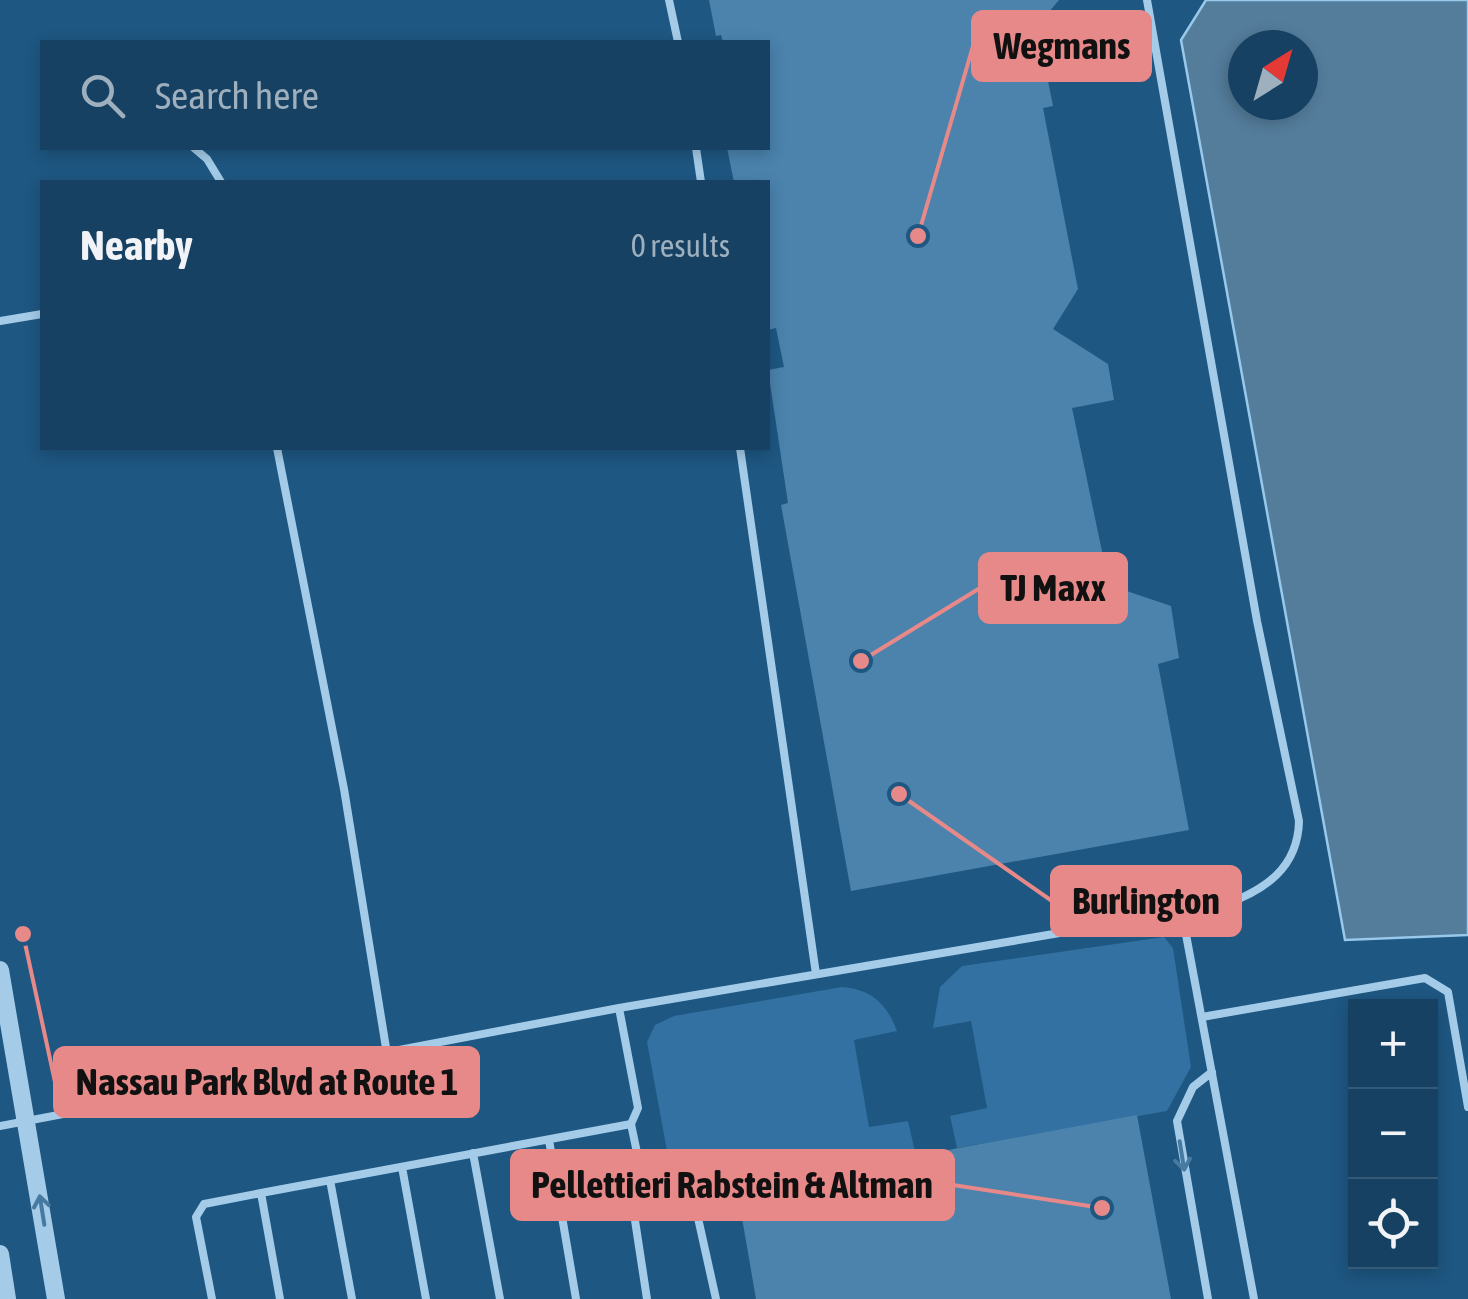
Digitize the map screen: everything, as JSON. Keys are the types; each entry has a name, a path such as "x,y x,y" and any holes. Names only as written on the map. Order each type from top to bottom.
{"street":[{"path":"0,970 56,1299"},
{"path":"0,1254 8,1299"}],"lane":[{"path":"669,0 678,40"},
{"path":"0,1126 620,1008 1182,912 1248,896 1270,882 1294,853 1299,821 1258,621 1147,0"},
{"path":"196,150 220,180"},
{"path":"696,150 701,180"},
{"path":"0,321 40,314"},
{"path":"277,450 344,789 387,1054"},
{"path":"740,450 816,974"},
{"path":"1182,912 1254,1299"},
{"path":"1202,1016 1426,978 1448,992 1468,1108"},
{"path":"620,1008 638,1108 631,1124 640,1166 694,1200 701,1212 716,1299"},
{"path":"1208,1299 1177,1122 1192,1087 1212,1072"},
{"path":"212,1299 196,1217 204,1204 631,1124"},
{"path":"549,1140 576,1299"},
{"path":"473,1154 500,1299"},
{"path":"402,1166 426,1299"},
{"path":"640,1166 629,1180 647,1299"},
{"path":"330,1180 352,1299"},
{"path":"261,1193 280,1299"}],"shaded area":[{"path":"1206,0 1468,0 1468,935 1345,940 1181,40"},
{"path":"1164,937 1173,948 1191,1067 1167,1111 957,1148 950,1116 987,1108 971,1021 933,1028 940,987 962,966"},
{"path":"842,987 870,995 893,1021 897,1031 854,1040 869,1127 908,1121 916,1156 711,1197 669,1162 647,1042 655,1025 674,1016"}],"building":[{"path":"709,0 1059,0 1037,26 1053,106 1043,108 1078,289 1053,329 1108,364 1114,400 1072,408 1109,585 1171,606 1179,658 1158,664 1189,830 851,891 781,505 788,503 770,370 784,367 776,328 770,330 770,180 734,180 727,150 770,150 770,40 722,40 721,35 716,36"},
{"path":"1137,1115 1171,1299 756,1299 737,1189"}],"place":[{"name":"Wegmans","path":"918,236"},
{"name":"TJ Maxx","path":"861,661"},
{"name":"Burlington","path":"899,794"},
{"name":"Nassau Park Blvd at Route 1","path":"23,934"},
{"name":"Pellettieri Rabstein & Altman","path":"1102,1208"}]}
